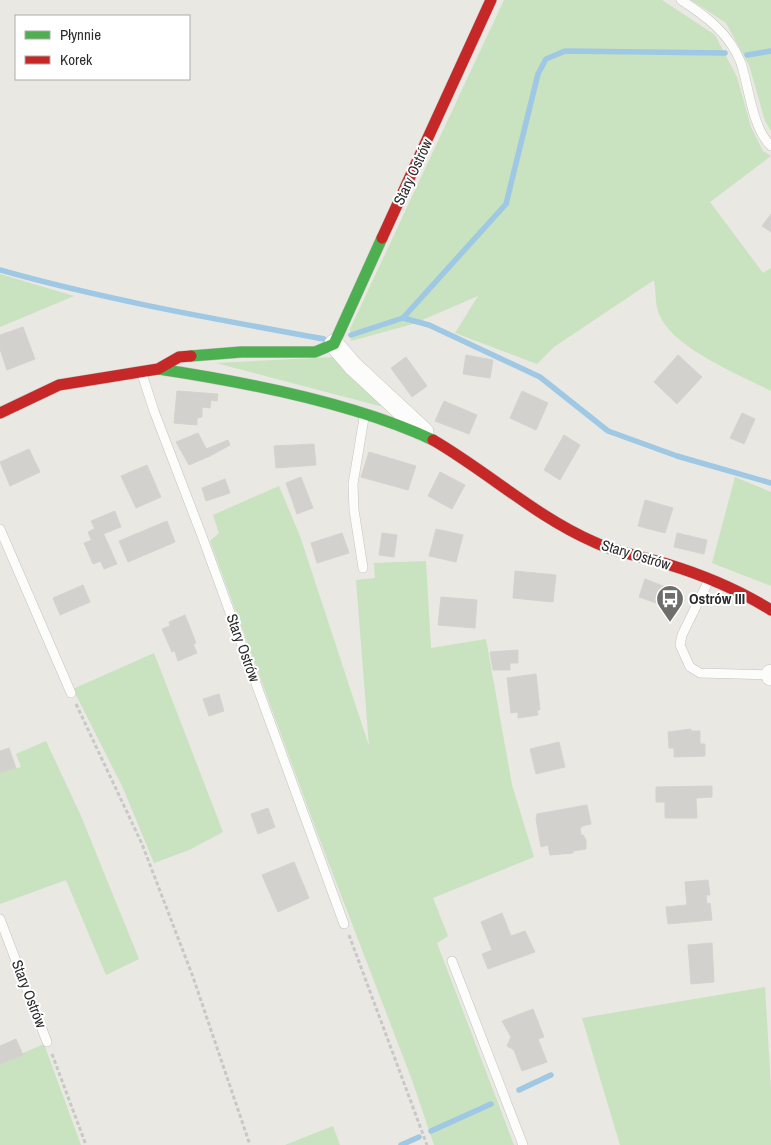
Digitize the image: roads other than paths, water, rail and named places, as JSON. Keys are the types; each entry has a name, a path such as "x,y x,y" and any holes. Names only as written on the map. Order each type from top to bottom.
{"street":[{"name":"Stary Ostrów","path":"432,440 353,366 334,344 491,0"},
{"path":"0,413 59,385 158,369 179,357 241,352 315,352 334,344"},
{"name":"Stary Ostrów","path":"158,369 246,384 302,398 364,416 432,440 470,462 548,518 595,543 668,564 710,580 771,610"}],"lane":[{"path":"681,0 705,16 722,32 731,44 740,62 762,133 771,146"},
{"name":"Stary Ostrów","path":"142,371 154,411 202,536 344,924"},
{"path":"362,568 354,510 353,484 364,416"},
{"path":"0,529 71,693"},
{"path":"710,580 682,635 680,645 690,667 700,673 771,675"},
{"name":"Stary Ostrów","path":"0,919 48,1042"},
{"path":"452,962 523,1145"}],"waterway":[{"path":"351,335 403,318 506,204 538,74 546,59 565,51 725,53"},
{"path":"747,55 771,51"},
{"path":"0,270 120,300 324,339"},
{"path":"403,318 429,325 540,377 608,431 677,456 771,483"},
{"path":"519,1090 551,1075"},
{"path":"431,1131 491,1104"},
{"path":"401,1145 419,1137"}],"place":[{"name":"Ostrów III","path":"670,623"}]}
